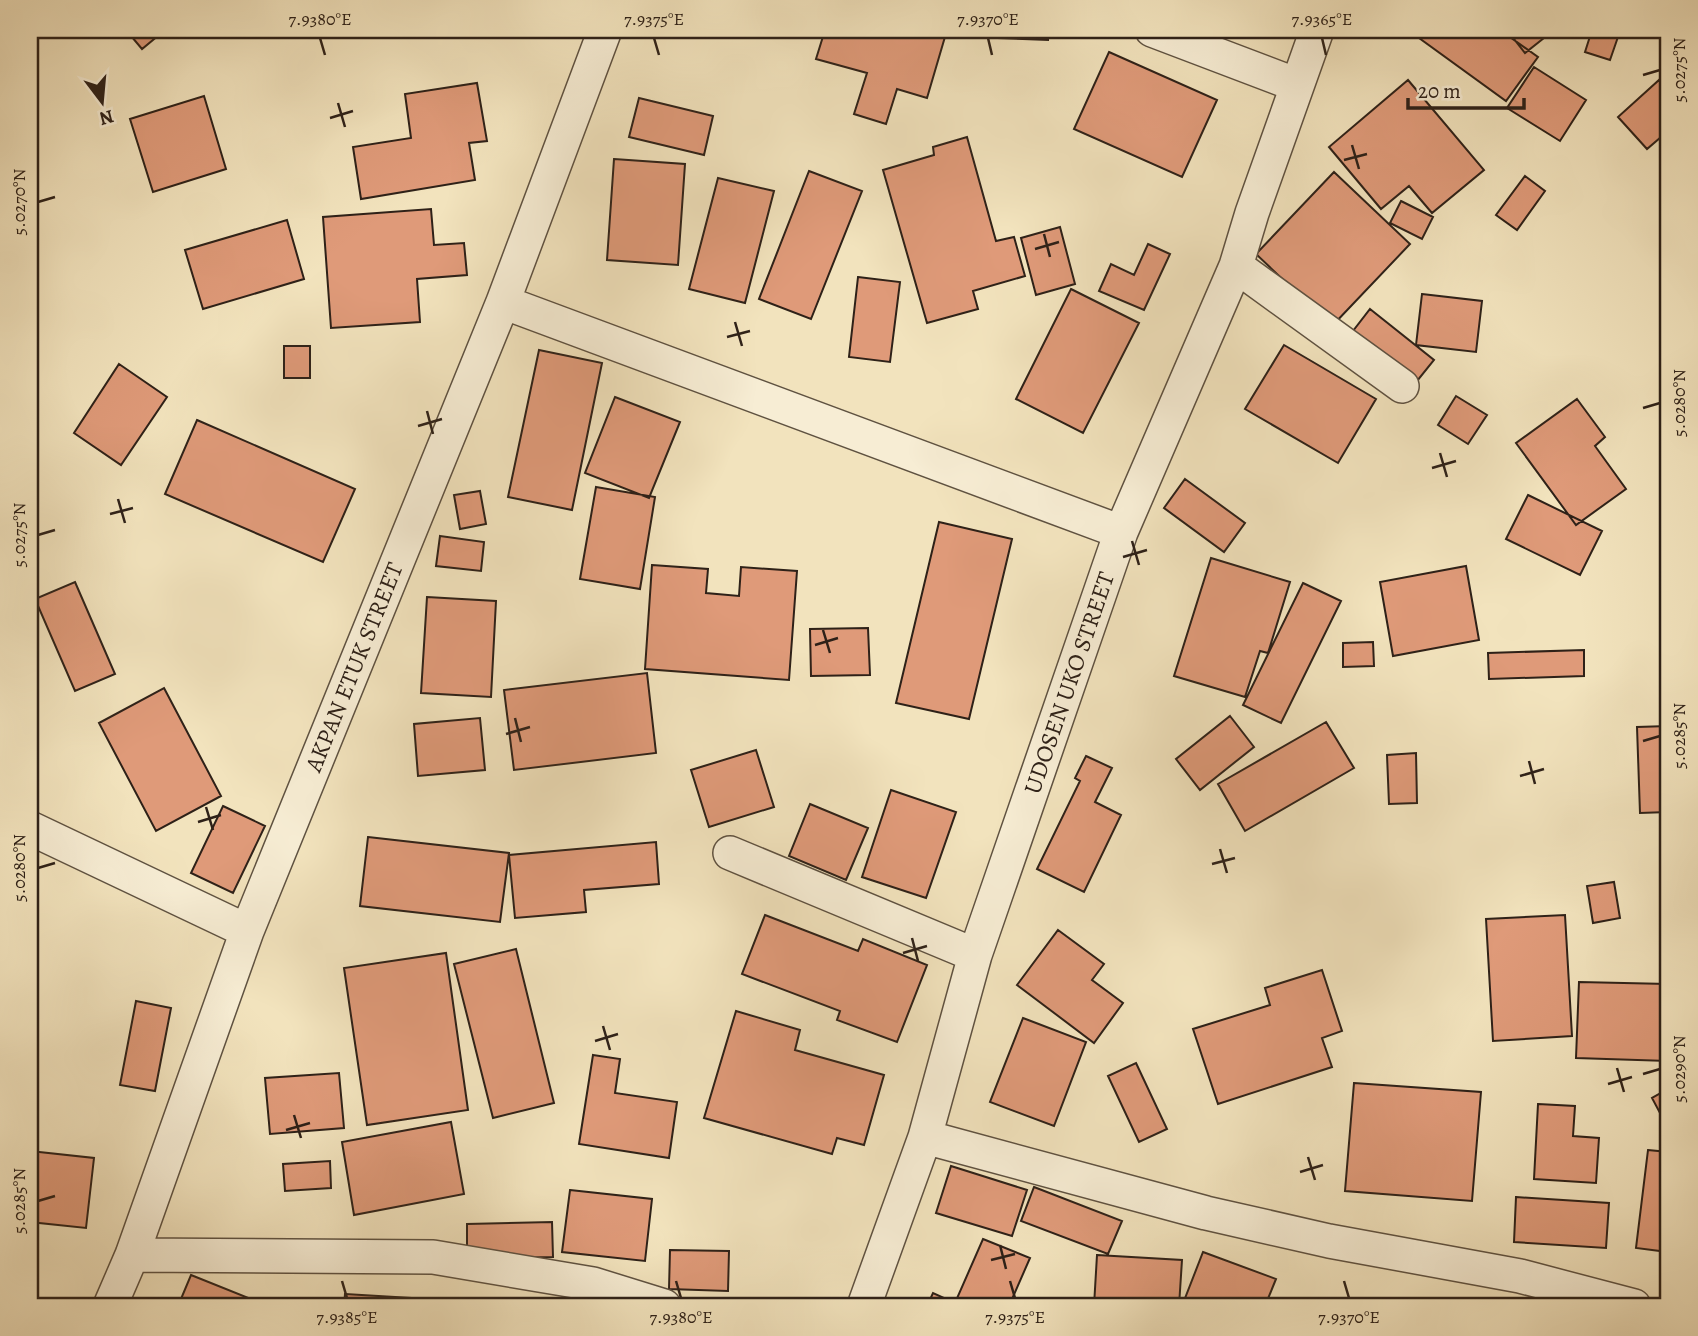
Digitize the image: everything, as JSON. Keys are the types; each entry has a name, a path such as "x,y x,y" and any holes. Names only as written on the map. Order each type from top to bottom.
{"street":[{"name":"AKPAN ETUK STREET","path":"110,1306 132,1255 247,931 503,302 605,30"},
{"path":"1152,30 1297,85"},
{"name":"UDOSEN UKO STREET","path":"864,1306 925,1137 975,955 1121,532 1236,266 1317,30"},
{"path":"1236,266 1402,386"},
{"path":"503,302 1121,532"},
{"path":"30,828 247,931"},
{"path":"730,853 975,955"},
{"path":"925,1137 1206,1213 1329,1241 1520,1276 1634,1306"},
{"path":"132,1255 433,1257 593,1284 664,1306"}],"building":[{"path":"126,30 165,30 142,49"},
{"path":"825,30 947,30 927,98 897,89 886,124 854,114 867,73 816,59"},
{"path":"943,30 1048,30 1048,40 943,36"},
{"path":"1408,30 1500,30 1538,57 1506,101"},
{"path":"1507,30 1554,30 1525,53"},
{"path":"1592,30 1619,34 1610,60 1585,52"},
{"path":"1109,52 1217,100 1182,177 1074,129"},
{"path":"1534,67 1586,100 1560,141 1507,108"},
{"path":"1408,80 1484,170 1432,213 1409,186 1381,209 1329,147"},
{"path":"1659,80 1668,90 1668,131 1647,149 1618,117"},
{"path":"477,83 487,141 469,143 475,180 361,199 353,147 411,138 405,94"},
{"path":"204,96 226,169 153,192 130,119"},
{"path":"639,98 713,116 704,155 629,137"},
{"path":"967,137 996,241 1014,237 1025,276 973,291 978,309 927,323 883,170 934,155 933,147"},
{"path":"614,159 685,164 678,265 607,260"},
{"path":"809,171 862,191 811,319 759,299"},
{"path":"1334,172 1410,244 1332,326 1256,254"},
{"path":"1525,176 1545,191 1517,230 1496,215"},
{"path":"718,178 774,191 745,303 689,289"},
{"path":"1401,201 1433,217 1422,239 1390,223"},
{"path":"431,209 434,245 464,243 467,275 417,279 420,322 331,328 323,217"},
{"path":"287,220 304,279 203,309 185,250"},
{"path":"1060,227 1075,284 1036,295 1021,238"},
{"path":"1148,244 1170,254 1144,310 1099,291 1111,264 1134,275"},
{"path":"858,277 900,282 890,362 849,357"},
{"path":"1071,289 1139,323 1083,433 1016,399"},
{"path":"1422,294 1482,301 1476,352 1416,345"},
{"path":"1370,309 1434,360 1409,391 1346,340"},
{"path":"1284,345 1376,399 1338,463 1245,409"},
{"path":"284,346 310,346 310,378 284,378"},
{"path":"539,350 602,363 572,510 508,497"},
{"path":"119,364 167,397 121,465 74,433"},
{"path":"1456,396 1487,415 1468,444 1438,425"},
{"path":"615,397 680,422 649,498 585,473"},
{"path":"1577,399 1605,437 1595,446 1626,489 1576,525 1516,443"},
{"path":"197,420 355,489 323,562 165,494"},
{"path":"1185,479 1245,523 1224,552 1164,508"},
{"path":"596,487 655,497 640,589 580,579"},
{"path":"480,491 486,524 460,529 454,495"},
{"path":"1528,495 1602,531 1580,575 1506,539"},
{"path":"939,522 1012,539 969,719 896,703"},
{"path":"440,536 484,542 481,571 436,566"},
{"path":"1211,558 1290,582 1268,653 1260,651 1245,697 1174,676"},
{"path":"652,565 708,569 706,593 739,596 741,567 797,571 789,680 645,669"},
{"path":"1466,566 1479,640 1393,656 1380,582"},
{"path":"75,582 115,674 75,691 35,599"},
{"path":"1303,583 1341,601 1281,723 1243,705"},
{"path":"427,597 496,601 491,697 421,693"},
{"path":"868,628 870,675 811,676 810,629"},
{"path":"1373,642 1374,666 1343,667 1343,643"},
{"path":"1584,650 1584,676 1489,679 1488,653"},
{"path":"647,673 656,753 514,770 504,690"},
{"path":"164,688 221,796 156,831 99,723"},
{"path":"1230,716 1254,747 1200,790 1176,759"},
{"path":"480,718 485,770 418,776 414,724"},
{"path":"1326,722 1354,768 1245,831 1218,784"},
{"path":"1668,726 1668,812 1640,813 1637,727"},
{"path":"756,750 774,807 709,827 691,770"},
{"path":"1416,753 1417,803 1389,804 1387,755"},
{"path":"1086,756 1112,768 1095,802 1121,815 1084,892 1037,869 1080,781 1075,778"},
{"path":"891,790 956,812 926,898 862,877"},
{"path":"810,804 868,828 846,880 789,856"},
{"path":"223,806 265,826 233,893 191,873"},
{"path":"368,837 509,853 500,922 360,906"},
{"path":"656,842 659,884 584,890 586,912 515,918 509,855"},
{"path":"1614,882 1620,918 1593,923 1587,886"},
{"path":"765,915 858,951 863,939 927,965 897,1042 837,1020 840,1011 742,974"},
{"path":"1565,915 1572,1036 1493,1041 1486,919"},
{"path":"1058,930 1104,964 1092,980 1123,1003 1094,1043 1017,985"},
{"path":"516,949 554,1103 493,1118 454,964"},
{"path":"446,953 468,1110 367,1125 344,968"},
{"path":"1322,970 1342,1031 1322,1038 1332,1067 1218,1104 1193,1029 1270,1005 1265,988"},
{"path":"1579,982 1668,984 1668,1061 1576,1058"},
{"path":"136,1001 171,1008 155,1091 120,1085"},
{"path":"736,1011 800,1030 795,1050 884,1075 864,1145 837,1138 832,1154 704,1118"},
{"path":"1023,1018 1086,1042 1054,1126 990,1102"},
{"path":"593,1055 620,1059 615,1093 677,1102 669,1158 579,1144"},
{"path":"1136,1063 1167,1129 1139,1142 1108,1076"},
{"path":"339,1073 344,1128 270,1134 265,1078"},
{"path":"1354,1083 1481,1092 1472,1201 1345,1191"},
{"path":"1668,1089 1668,1128 1652,1098"},
{"path":"1538,1104 1575,1106 1573,1136 1599,1138 1596,1183 1534,1179"},
{"path":"451,1122 464,1194 354,1215 342,1142"},
{"path":"1648,1150 1668,1152 1668,1252 1636,1248"},
{"path":"30,1151 94,1158 86,1228 30,1222"},
{"path":"330,1161 331,1188 285,1191 283,1164"},
{"path":"951,1166 1027,1190 1012,1236 936,1213"},
{"path":"1034,1187 1122,1221 1108,1254 1021,1221"},
{"path":"570,1190 652,1199 645,1261 562,1252"},
{"path":"1516,1197 1609,1203 1606,1248 1514,1242"},
{"path":"552,1222 553,1257 467,1259 467,1224"},
{"path":"983,1239 1030,1258 1009,1306 927,1306 933,1293 955,1303"},
{"path":"670,1250 729,1251 728,1291 669,1289"},
{"path":"1203,1252 1276,1279 1265,1306 1182,1306"},
{"path":"1097,1255 1182,1260 1179,1306 1094,1306"},
{"path":"191,1275 251,1299 248,1306 178,1306"},
{"path":"345,1294 461,1301 460,1306 344,1306"}]}
